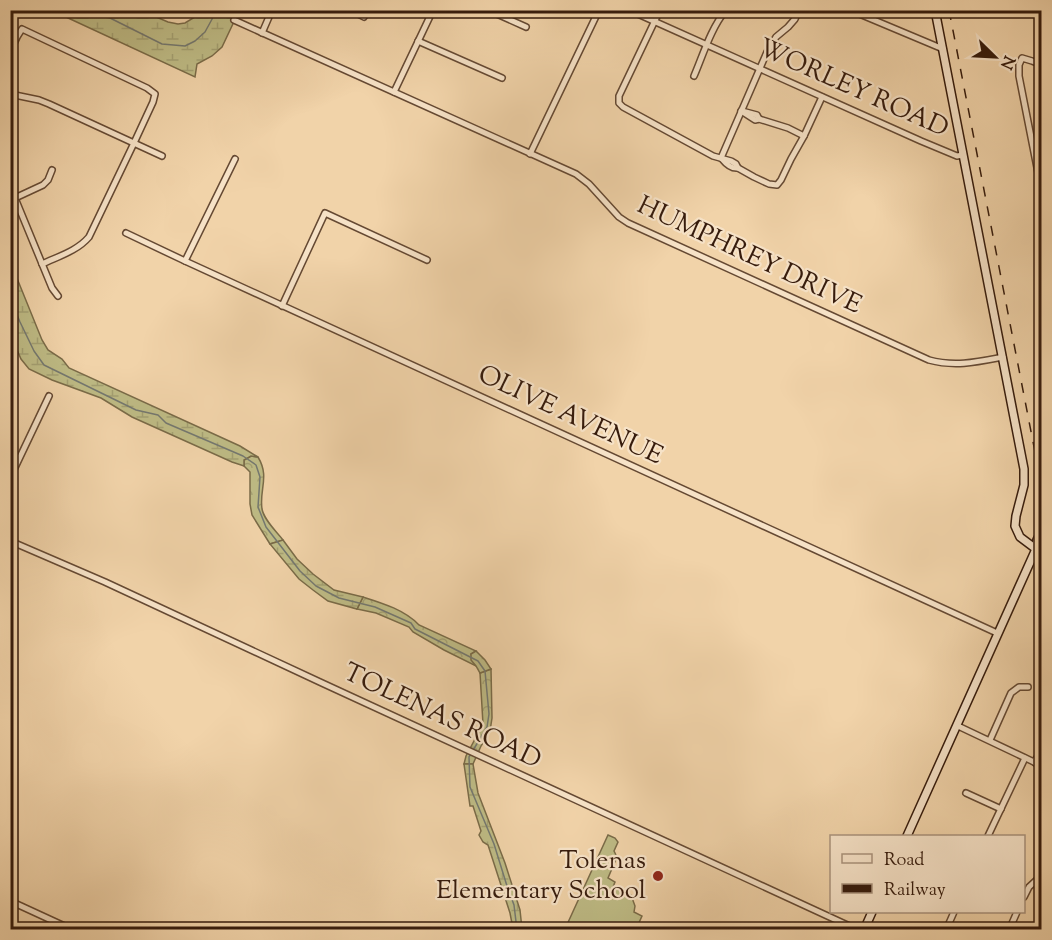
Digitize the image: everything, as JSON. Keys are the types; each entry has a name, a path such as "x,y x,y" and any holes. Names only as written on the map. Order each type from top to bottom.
{"main road":[{"path":"935,10 1025,478 1015,526 1020,537 1039,546"},
{"path":"908,835 958,726 997,633 1039,546 1037,540 1041,531"},
{"path":"864,930 872,913"}],"street":[{"path":"262,33 272,10"},
{"path":"350,10 364,17"},
{"path":"394,92 433,10"},
{"path":"488,10 526,27"},
{"path":"530,154 599,10"},
{"name":"WORLEY ROAD","path":"629,10 957,156 963,155"},
{"path":"660,10 619,96 619,103 713,156 736,164 738,168 761,180 777,185 782,180 822,97"},
{"path":"694,76 715,27 726,10"},
{"path":"721,158 767,52 776,37 795,19 799,10"},
{"path":"850,10 943,49"},
{"name":"HUMPHREY DRIVE","path":"234,20 576,174 589,184 619,217 628,223 929,360 941,363 971,364 1003,357"},
{"path":"10,52 22,29 147,88 155,94 89,237 75,249 42,264"},
{"path":"418,41 502,78"},
{"path":"1019,51 1022,58 1019,65 1019,76 1041,193"},
{"path":"1022,58 1041,65"},
{"path":"10,94 49,104 162,156"},
{"path":"741,111 752,113 804,136"},
{"path":"185,261 235,159"},
{"path":"15,198 43,185 52,170"},
{"path":"10,186 52,288 58,296"},
{"path":"282,306 325,213 427,260"},
{"name":"OLIVE AVENUE","path":"126,233 997,633"},
{"path":"10,478 49,396"},
{"name":"TOLENAS ROAD","path":"10,541 105,582 858,930"},
{"path":"990,740 1011,693 1019,687 1028,687"},
{"path":"958,726 1034,762 1041,768"},
{"path":"1034,762 1041,750"},
{"path":"989,835 1025,758"},
{"path":"966,793 1001,809"},
{"path":"1025,893 1029,886 1041,875"},
{"path":"10,901 73,930"},
{"path":"946,930 954,913"},
{"path":"1009,930 1017,913"}],"green space":[{"path":"53,11 142,11 178,24 195,17 199,11 239,11 222,47 212,56 197,64 195,77"},
{"path":"10,261 42,340 48,350 62,359 69,368 240,446 258,457 251,456 244,460 244,466 232,462 132,417 101,398 29,369 21,359 11,336"},
{"path":"251,456 258,457 263,471 261,502 263,513 283,540 270,544 252,515 250,472 244,466 244,460"},
{"path":"283,540 297,559 334,590 363,597 357,609 328,601 299,579 270,544"},
{"path":"363,597 393,608 407,615 419,625 476,651 471,654 476,666 413,632 409,627 376,613 357,609"},
{"path":"476,651 491,669 480,673 471,660 471,654"},
{"path":"491,669 490,731 473,764 464,764 483,724 480,673"},
{"path":"464,764 473,764 478,793 520,910 522,929 513,929 488,845 479,835 481,831 473,806 470,806"},
{"path":"608,835 618,842 614,851 617,857 608,878 615,882 613,887 631,895 635,906 634,912 642,916 636,929 565,929"}],"waterway":[{"path":"94,10 162,44 185,46 205,32 217,10"},
{"path":"10,298 34,351 44,365 136,410 158,415 166,423 243,456 256,465 260,477 258,507 266,527 300,571 316,586 339,598 375,607 411,623 415,629 478,661 485,671 489,714 487,727 469,757 470,787 494,844 514,905 517,930"}],"railway":[{"path":"949,10 1042,488"}],"place":[{"name":"Tolenas Elementary School","path":"658,876"}]}
